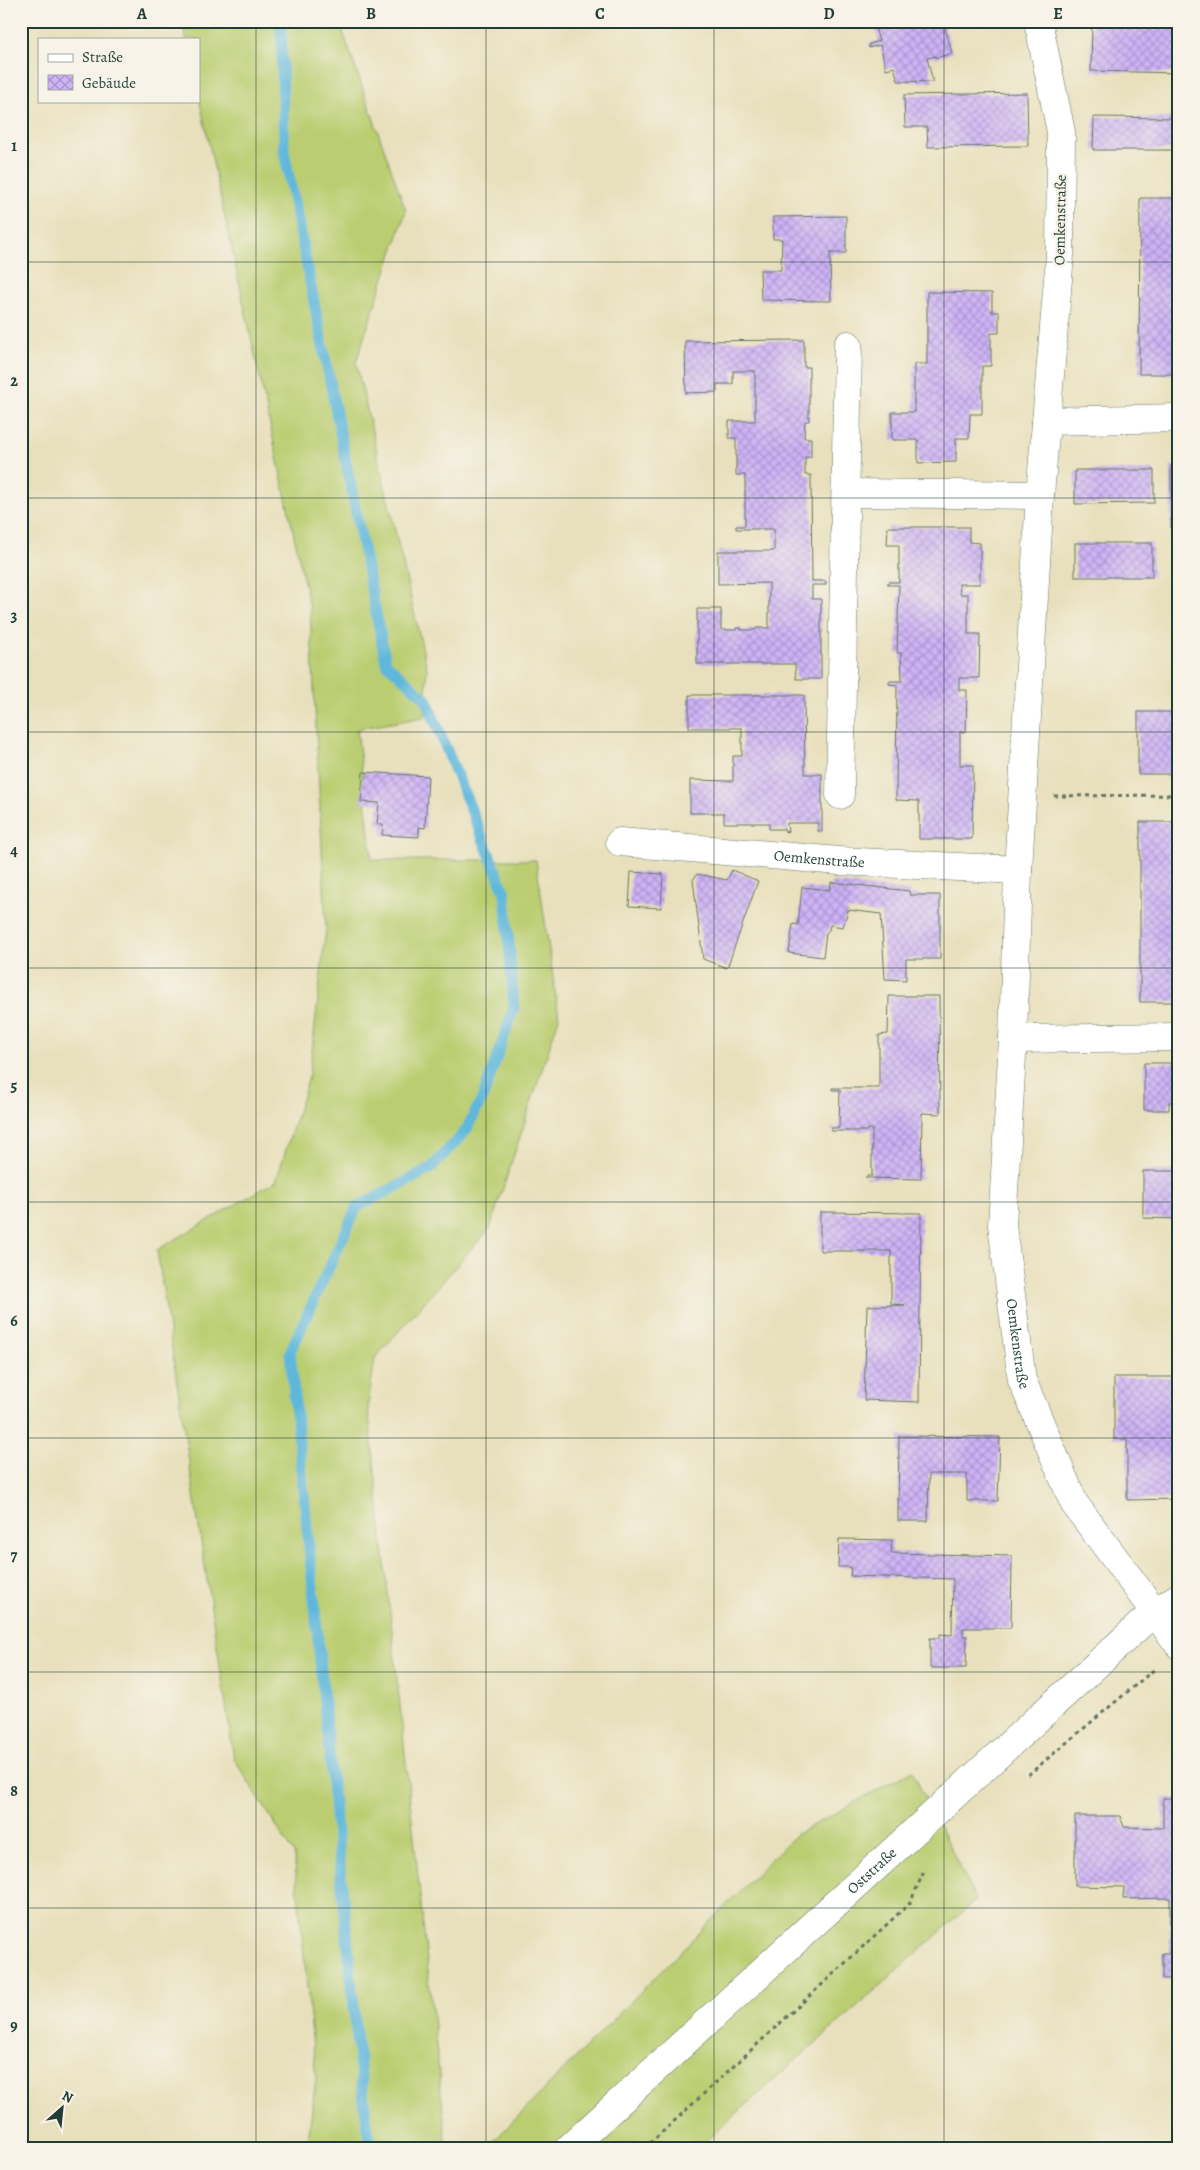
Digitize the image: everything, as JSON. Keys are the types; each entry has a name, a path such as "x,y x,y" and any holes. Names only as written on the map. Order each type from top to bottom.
{"street":[{"name":"Oemkenstraße","path":"1038,21 1061,132 1060,255 1040,495 1024,796 1018,870 1013,1039 1002,1225 1022,1380 1074,1503 1179,1645"},
{"path":"840,795 847,493 848,345"},
{"path":"1046,420 1179,418"},
{"path":"847,493 1040,495"},
{"name":"Oemkenstraße","path":"620,842 839,861 1018,870"},
{"path":"1013,1039 1179,1036"},
{"name":"Oststraße","path":"568,2149 1154,1612 1179,1597"}],"path":[{"path":"1024,796 1179,795"},
{"path":"1028,1776 1156,1668"},
{"path":"644,2149 910,1903 925,1867"}],"green space":[{"path":"182,21 339,21 406,211 356,362 427,668 425,717 357,729 372,860 536,860 559,1018 490,1228 375,1358 368,1405 447,2149 307,2149 316,2078 294,1854 234,1759 157,1250 276,1181 309,1077 326,929 310,609 200,102 200,38 186,38"},
{"path":"912,1771 976,1900 697,2149 486,2149 795,1835"}],"building":[{"path":"873,21 943,21 952,53 936,58 936,56 927,58 933,82 898,81 894,67 886,69 880,45 869,48 869,44 879,41"},
{"path":"1092,21 1179,21 1179,73 1091,71"},
{"path":"1027,93 1028,146 928,147 927,127 905,127 904,95"},
{"path":"1094,117 1179,118 1179,150 1093,150"},
{"path":"1140,198 1179,198 1179,374 1139,374"},
{"path":"846,216 846,253 830,253 831,301 761,300 760,270 781,270 782,239 773,239 773,217"},
{"path":"927,292 992,293 992,312 999,312 999,333 991,333 991,366 982,366 982,414 970,414 969,438 956,438 956,462 918,463 918,440 892,440 892,412 914,412 914,364 927,364"},
{"path":"804,340 804,367 809,367 809,421 805,421 804,438 811,438 811,457 805,457 805,475 811,475 812,581 826,581 826,585 812,585 812,599 821,599 821,679 796,679 795,664 697,664 697,609 721,609 721,630 769,628 769,583 718,584 718,551 774,551 774,529 736,529 736,526 745,526 745,475 736,475 736,438 729,438 729,421 755,421 755,371 733,371 733,384 717,384 717,392 686,393 685,341"},
{"path":"1171,466 1179,466 1179,539 1171,539"},
{"path":"1075,470 1154,470 1154,503 1075,504"},
{"path":"888,527 969,527 969,542 980,543 980,584 959,584 960,594 968,594 968,634 980,634 979,678 959,678 959,690 967,690 966,732 960,732 960,765 973,765 972,839 919,839 919,801 896,800 897,685 889,684 889,681 902,681 901,653 897,653 899,585 888,585 888,582 899,582 899,545 887,545"},
{"path":"1075,543 1152,543 1152,577 1075,577"},
{"path":"689,695 804,695 805,774 822,774 822,832 818,831 818,823 787,823 788,832 784,831 784,829 769,829 769,823 724,823 724,813 690,813 690,780 733,781 733,756 742,756 742,728 689,728"},
{"path":"1138,712 1179,712 1179,774 1138,774"},
{"path":"363,772 428,776 425,828 419,827 419,837 382,835 383,824 377,824 379,803 361,802"},
{"path":"1140,822 1179,822 1179,1002 1140,1002"},
{"path":"732,870 758,881 727,968 703,959 693,880 697,874 727,880"},
{"path":"631,872 663,874 661,908 629,906"},
{"path":"831,882 909,891 910,895 940,895 940,959 906,959 906,980 885,979 881,914 848,910 843,927 830,925 826,933 823,957 789,953 793,924 798,925 802,887 830,890"},
{"path":"889,996 939,996 940,1114 922,1113 921,1179 866,1178 866,1176 872,1176 872,1129 867,1129 867,1131 831,1131 831,1128 839,1128 840,1090 832,1090 832,1088 879,1088 879,1035 888,1034"},
{"path":"1144,1063 1179,1063 1179,1102 1169,1102 1169,1110 1144,1110"},
{"path":"1143,1171 1179,1171 1179,1219 1143,1218"},
{"path":"820,1212 921,1213 919,1402 864,1400 867,1306 905,1305 891,1304 891,1251 820,1251"},
{"path":"1114,1377 1179,1377 1179,1499 1127,1500 1127,1439 1114,1439"},
{"path":"899,1436 1000,1437 998,1501 967,1501 967,1474 929,1474 928,1521 898,1521"},
{"path":"839,1539 892,1540 891,1553 1012,1556 1011,1628 963,1628 963,1636 967,1636 966,1668 930,1668 930,1638 940,1638 940,1634 952,1635 953,1579 850,1576 851,1567 838,1567"},
{"path":"1163,1798 1179,1798 1179,1979 1162,1979 1162,1953 1170,1953 1170,1898 1123,1899 1124,1887 1075,1886 1075,1816 1120,1816 1124,1827 1163,1828"}],"waterway":[{"path":"281,21 284,151 386,663 426,699 505,893 514,1008 483,1097 465,1132 430,1169 357,1207 290,1352 359,2060 370,2149"}]}
